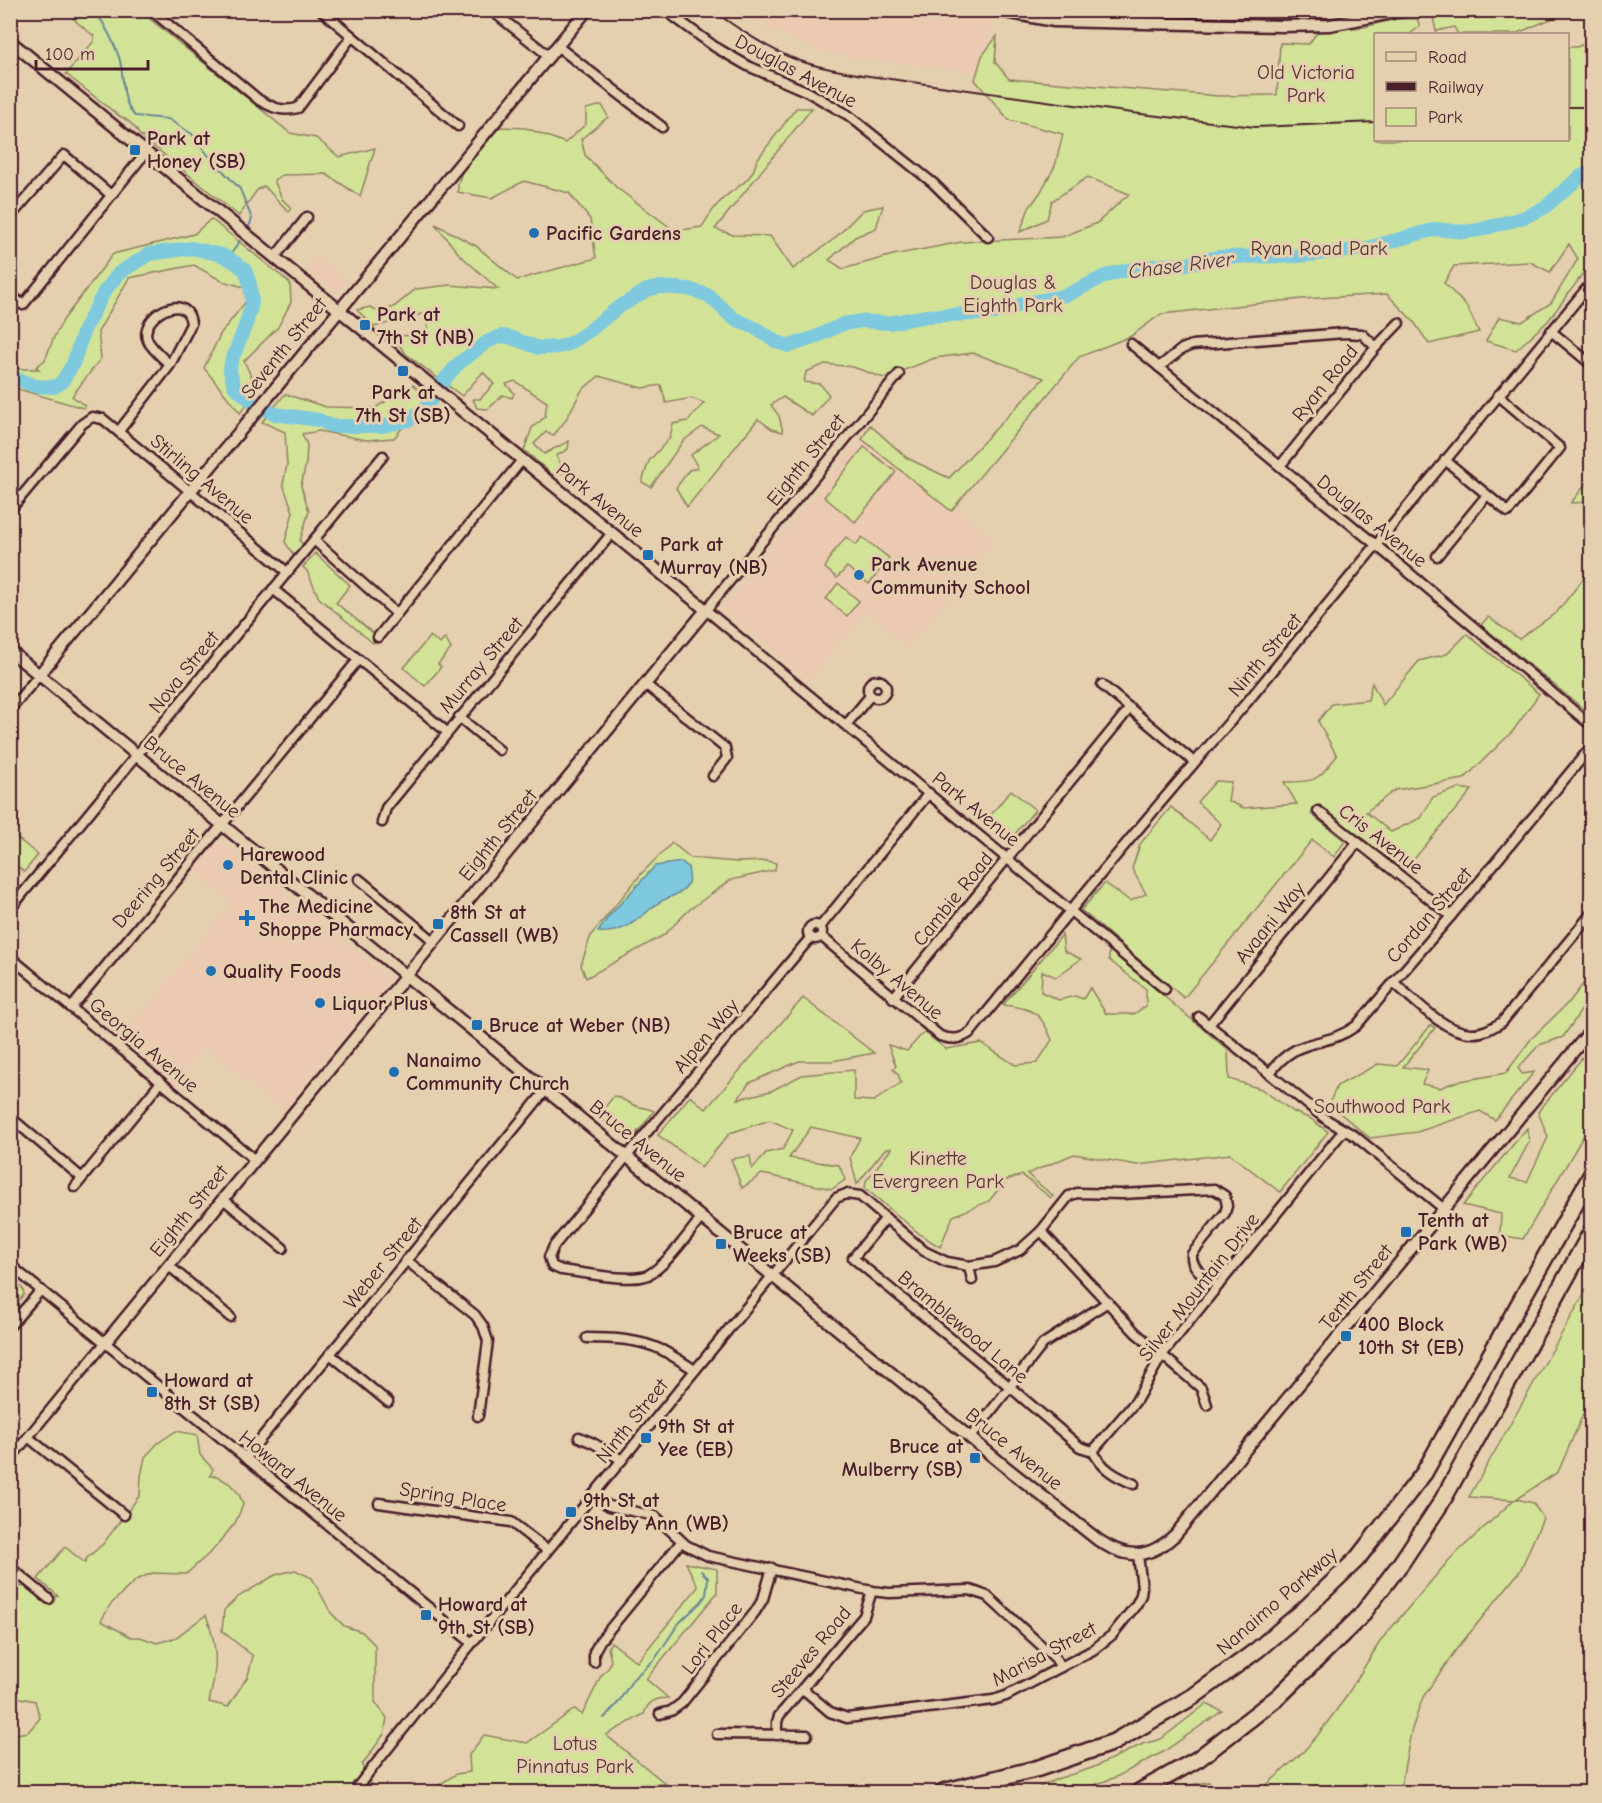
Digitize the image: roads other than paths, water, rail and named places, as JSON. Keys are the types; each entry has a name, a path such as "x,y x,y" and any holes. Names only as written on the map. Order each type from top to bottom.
{"highway":[{"name":"Nanaimo Parkway","path":"943,1792 1039,1768 1114,1742 1194,1696 1257,1650 1304,1610 1357,1559 1424,1473 1592,1174"},
{"path":"1139,1792 1198,1759 1278,1697 1360,1617 1442,1503 1592,1231"}],"street":[{"path":"151,10 259,100 286,111 298,108 352,36"},
{"path":"321,10 458,126"},
{"path":"491,10 549,56"},
{"name":"Seventh Street","path":"10,710 587,10"},
{"name":"Douglas Avenue","path":"665,10 715,47 748,66 808,92 848,115 933,183 988,237"},
{"path":"994,10 1054,21 1281,26 1330,25 1407,10"},
{"name":"Park Avenue","path":"10,41 1166,989"},
{"path":"557,46 662,127"},
{"path":"10,294 23,305 146,152"},
{"path":"10,217 63,155 111,195"},
{"path":"275,257 308,217"},
{"name":"Ninth Street","path":"956,1039 971,1032 1070,910 1248,701 1592,282"},
{"path":"119,431 170,365 191,324 187,313 176,307 167,307 158,313 147,328 148,341 170,365"},
{"name":"Ryan Road","path":"1280,466 1376,347 1399,323"},
{"path":"1551,331 1592,365"},
{"path":"1159,367 1182,349 1192,345 1344,333 1362,334 1376,347"},
{"name":"Douglas Avenue","path":"1131,344 1592,726"},
{"name":"Eighth Street","path":"10,1459 899,374"},
{"path":"1445,460 1508,512 1560,448 1498,395"},
{"name":"Stirling Avenue","path":"10,510 82,424 92,417 103,419 287,572"},
{"name":"Nova Street","path":"10,909 383,456"},
{"path":"378,637 522,460"},
{"path":"1437,556 1487,495"},
{"name":"Murray Street","path":"381,822 386,808 612,533"},
{"path":"314,540 397,614"},
{"path":"273,590 447,732"},
{"name":"Bruce Avenue","path":"10,651 1098,1540 1123,1553 1138,1555"},
{"name":"Deering Street","path":"72,1007 358,660"},
{"path":"645,684 725,748 727,758 713,776"},
{"path":"1102,685 1194,762"},
{"path":"846,725 870,696"},
{"name":"Cambie Road","path":"893,998 1130,708"},
{"path":"459,717 499,750"},
{"name":"Cordan Street","path":"1270,1073 1286,1053 1302,1045 1342,1036 1356,1026 1592,746"},
{"name":"Alpen Way","path":"702,1217 659,1268 647,1275 635,1278 561,1270 552,1266 549,1257 554,1246 627,1156 817,934 929,794"},
{"name":"Cris Avenue","path":"1318,811 1451,916"},
{"name":"Avaani Way","path":"1209,1025 1358,842"},
{"path":"359,879 435,940"},
{"path":"1393,982 1443,1023 1456,1030 1473,1034 1489,1030 1502,1022 1592,913"},
{"name":"Kolby Avenue","path":"817,934 940,1036 956,1039"},
{"name":"Georgia Avenue","path":"10,957 255,1160"},
{"path":"1199,1017 1327,1120 1355,1136 1443,1209"},
{"name":"Tenth Street","path":"1138,1555 1156,1550 1175,1535 1592,1029"},
{"path":"75,1187 161,1082"},
{"name":"Weber Street","path":"245,1458 546,1090"},
{"path":"10,1117 82,1178"},
{"name":"Silver Mountain Drive","path":"1093,1450 1136,1401 1162,1355 1344,1130"},
{"path":"886,1218 924,1251 947,1262 969,1266 994,1262 1020,1250 1041,1231 1069,1196 1077,1193 1122,1194 1214,1189 1225,1196 1227,1206 1225,1213 1191,1258 1197,1269 1218,1286"},
{"name":"Ninth Street","path":"358,1786 836,1198 846,1194 860,1196 886,1218"},
{"path":"223,1199 283,1248"},
{"name":"Bramblewood Lane","path":"886,1218 853,1258 1080,1447 1093,1450"},
{"path":"1041,1231 1136,1333 1201,1388 1207,1405"},
{"path":"406,1260 475,1315 483,1326 488,1341 478,1416"},
{"name":"Howard Avenue","path":"10,1265 472,1643"},
{"path":"168,1265 230,1317"},
{"path":"969,1266 972,1280"},
{"path":"10,1326 41,1290"},
{"path":"971,1437 1043,1344 1108,1302"},
{"path":"587,1338 612,1338 638,1342 662,1350 695,1370"},
{"path":"330,1354 388,1401"},
{"path":"28,1437 123,1515"},
{"path":"579,1437 622,1460"},
{"path":"1093,1450 1099,1463 1115,1476 1134,1484"},
{"path":"593,1495 609,1506 655,1516 681,1542 708,1556 872,1591 889,1593 970,1590 979,1592 987,1596 1056,1658 1061,1667"},
{"name":"Spring Place","path":"379,1503 511,1522 548,1550"},
{"path":"594,1662 594,1652 600,1641 681,1542"},
{"name":"Marisa Street","path":"803,1689 830,1712 838,1716 859,1718 993,1700 1006,1696 1105,1642 1137,1605 1142,1587 1138,1555"},
{"path":"10,1567 49,1599"},
{"name":"Lori Place","path":"660,1714 671,1711 682,1703 755,1611 763,1599 772,1568"},
{"name":"Steeves Road","path":"777,1735 779,1716 864,1616 872,1591"},
{"path":"717,1734 807,1735"}],"water":[{"path":"682,862 688,867 689,876 688,883 682,891 660,902 625,927 608,932 598,932 608,917 655,866"}],"waterway":[{"path":"95,10 119,57 125,96 130,110 135,116 168,119 192,134 240,189 252,219 248,229"},
{"name":"Chase River","path":"10,376 35,386 54,387 61,383 73,364 84,330 104,292 119,273 149,254 192,248 222,255 233,261 245,270 250,284 252,303 231,362 230,371 234,386 255,404 275,414 319,420 332,426 383,426 409,420 425,408 458,364 487,342 501,336 539,348 569,344 616,309 647,290 660,287 688,289 708,295 733,318 789,346 843,324 862,321 889,323 927,316 994,313 1026,303 1067,295 1105,276 1123,271 1161,265 1187,264 1218,257 1298,256 1364,249 1436,229 1463,232 1479,230 1525,217 1544,208 1581,176 1592,171"},
{"path":"228,258 240,241"},
{"path":"604,1718 618,1703 633,1679 655,1659 679,1623 706,1595 708,1578 701,1571"}],"railway":[{"path":"712,10 757,40 794,59 862,75 1132,113 1255,127 1374,122"},
{"path":"1569,107 1592,107"}],"place":[{"name":"Park at Honey (SB)","path":"135,150"},
{"name":"Pacific Gardens","path":"534,233"},
{"name":"Park at 7th St (NB)","path":"365,325"},
{"name":"Park at 7th St (SB)","path":"403,371"},
{"name":"Park at Murray (NB)","path":"648,555"},
{"name":"Park Avenue Community School","path":"859,575"},
{"name":"Harewood Dental Clinic","path":"228,865"},
{"name":"The Medicine Shoppe Pharmacy","path":"247,918"},
{"name":"8th St at Cassell (WB)","path":"438,924"},
{"name":"Quality Foods","path":"211,971"},
{"name":"Liquor Plus","path":"320,1003"},
{"name":"Bruce at Weber (NB)","path":"477,1025"},
{"name":"Nanaimo Community Church","path":"394,1072"},
{"name":"Tenth at Park (WB)","path":"1406,1232"},
{"name":"Bruce at Weeks (SB)","path":"721,1244"},
{"name":"400 Block 10th St (EB)","path":"1346,1336"},
{"name":"Howard at 8th St (SB)","path":"152,1392"},
{"name":"9th St at Yee (EB)","path":"646,1438"},
{"name":"Bruce at Mulberry (SB)","path":"975,1458"},
{"name":"9th St at Shelby Ann (WB)","path":"571,1512"},
{"name":"Howard at 9th St (SB)","path":"426,1615"}],"park label":[{"name":"Old Victoria Park","path":"1306,84"},
{"name":"Ryan Road Park","path":"1319,248"},
{"name":"Douglas & Eighth Park","path":"1013,294"},
{"name":"Southwood Park","path":"1382,1106"},
{"name":"Kinette Evergreen Park","path":"938,1170"},
{"name":"Lotus Pinnatus Park","path":"575,1754"}]}
